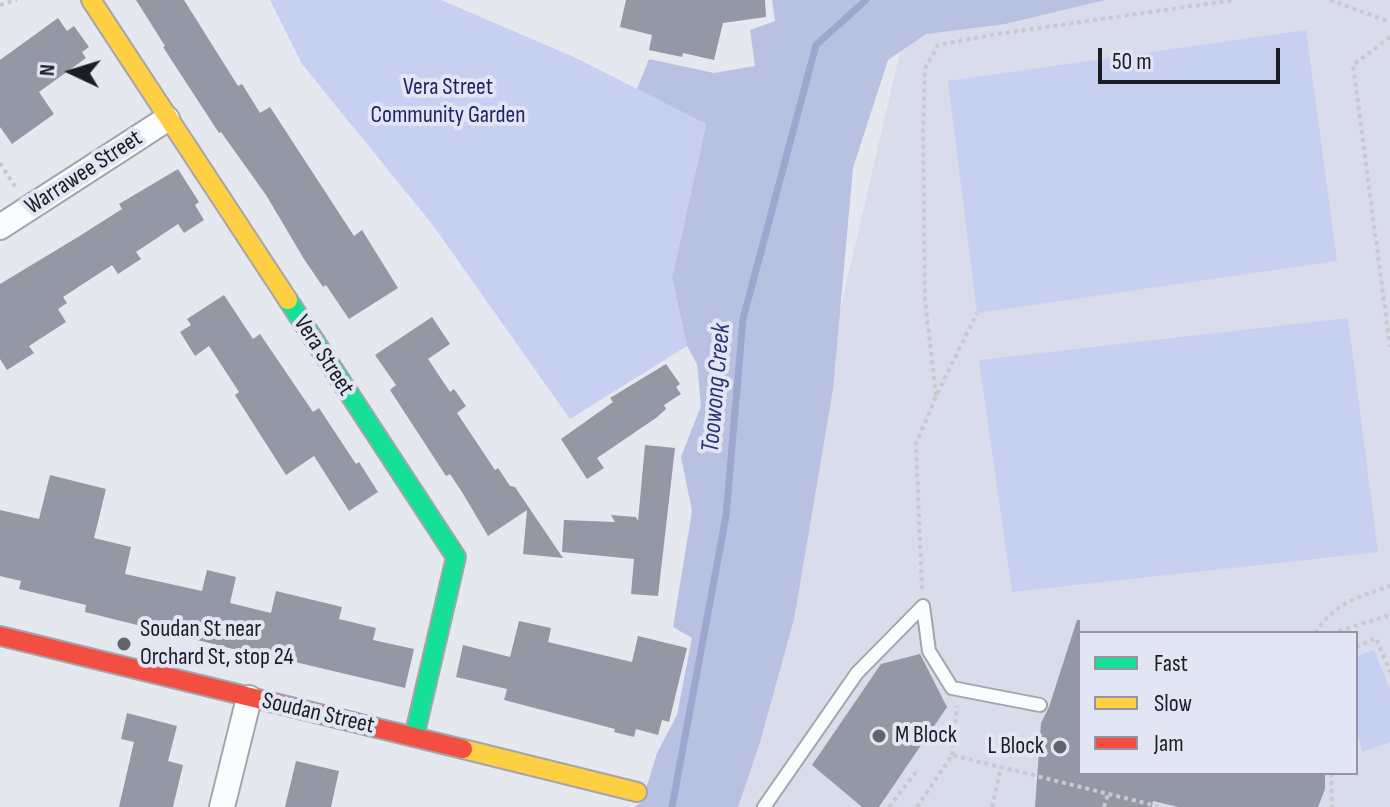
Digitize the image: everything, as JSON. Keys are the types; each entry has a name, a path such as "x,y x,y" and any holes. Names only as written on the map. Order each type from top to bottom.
{"street":[{"name":"Vera Street","path":"91,0 456,557 414,737"},
{"name":"Warrawee Street","path":"0,227 167,119"},
{"name":"Soudan Street","path":"0,636 637,792"},
{"path":"222,807 249,698"}],"lane":[{"path":"923,606 929,651 952,688 1040,705"},
{"path":"764,807 857,673 923,606"}],"path":[{"path":"0,5 17,0"},
{"path":"936,396 925,300 923,131 925,68 938,45 1234,0"},
{"path":"1330,0 1390,22"},
{"path":"1390,37 1353,65 1390,347"},
{"path":"0,163 22,196"},
{"path":"923,606 916,444 977,313"},
{"path":"1316,631 1328,615 1345,601 1390,586"},
{"path":"1339,631 1390,615"},
{"path":"1358,646 1376,638 1390,672"},
{"path":"917,807 952,755 958,710"},
{"path":"952,755 1161,807"},
{"path":"992,807 1001,767"},
{"path":"889,807 916,772"},
{"path":"1331,775 1332,807"},
{"path":"1104,807 1108,793"}],"shaded area":[{"path":"772,0 1105,0 1005,24 926,34 888,60 853,168 833,389 794,619 760,742 738,807 634,807 642,802 657,753 677,715 692,638 673,627 692,511 681,457 701,406 697,364 687,346 672,278 706,124 637,89 649,59 714,73 755,66 750,30 775,21"},
{"path":"912,0 1390,0 1390,807 725,807"}],"green space":[{"name":"Vera Street Community Garden","path":"270,0 441,0 576,58 706,124 672,278 687,346 570,419 432,224 302,64"},
{"path":"1306,30 1337,261 977,313 948,81"},
{"path":"1348,318 1378,552 1012,592 979,360"},
{"path":"1374,650 1390,690 1390,742 1363,752 1358,738 1358,656"}],"building":[{"path":"136,0 184,0 238,86 242,84 260,113 270,107 354,236 362,230 398,288 349,319 304,259 266,195 219,133"},
{"path":"626,0 765,0 766,17 723,23 714,60 683,53 682,57 649,50 652,35 620,27"},
{"path":"58,18 67,31 74,26 89,47 82,52 86,58 39,92 54,114 12,144 0,127 0,60"},
{"path":"178,169 199,202 195,205 204,220 184,233 178,224 136,252 141,259 118,274 112,265 63,297 67,303 58,309 66,322 29,346 34,353 7,370 0,359 0,284 122,209 119,204"},
{"path":"224,295 253,339 260,334 313,412 319,408 378,492 349,511 314,456 286,475 235,395 239,392 209,346 195,356 180,332 191,325 187,319"},
{"path":"432,317 450,344 428,359 450,392 454,389 466,406 457,413 495,470 498,468 510,486 515,487 563,558 523,554 527,510 488,536 450,474 446,476 390,390 396,385 375,355"},
{"path":"666,364 680,384 676,387 681,394 664,405 666,409 656,418 597,458 604,468 587,479 561,439 613,402 610,398"},
{"path":"645,445 675,448 658,596 631,594 634,559 562,552 564,520 615,522 611,515 636,517 638,521"},
{"path":"50,475 106,489 94,538 131,547 125,574 202,591 207,570 236,577 230,603 271,613 276,591 342,607 339,619 376,628 373,640 414,649 405,688 85,612 86,605 19,589 21,581 0,576 0,510 39,519"},
{"name":"L Block","path":"1077,620 1080,620 1078,775 1325,775 1325,789 1318,807 1178,807 1153,801 1152,807 1035,807 1041,723"},
{"path":"519,621 551,628 548,642 632,662 638,636 687,648 669,722 662,720 658,735 636,729 634,737 614,732 615,729 504,700 507,689 456,677 463,645 510,657"},
{"name":"M Block","path":"920,654 947,707 879,807 862,807 812,765 881,664"},
{"path":"127,713 177,726 168,761 183,765 173,807 119,807 134,742 121,739"},
{"path":"296,761 339,771 331,807 285,807"}],"waterway":[{"name":"Toowong Creek","path":"672,807 726,516 743,319 816,45 866,0"}],"traffic: fast":[{"path":"288,300 456,557 414,737"}],"traffic: slow":[{"path":"91,0 288,300"},
{"path":"463,749 637,792"}],"traffic: jam":[{"path":"0,636 463,749"}],"place":[{"name":"Soudan St near Orchard St, stop 24","path":"124,644"},
{"name":"M Block","path":"879,736"},
{"name":"L Block","path":"1060,747"}]}
